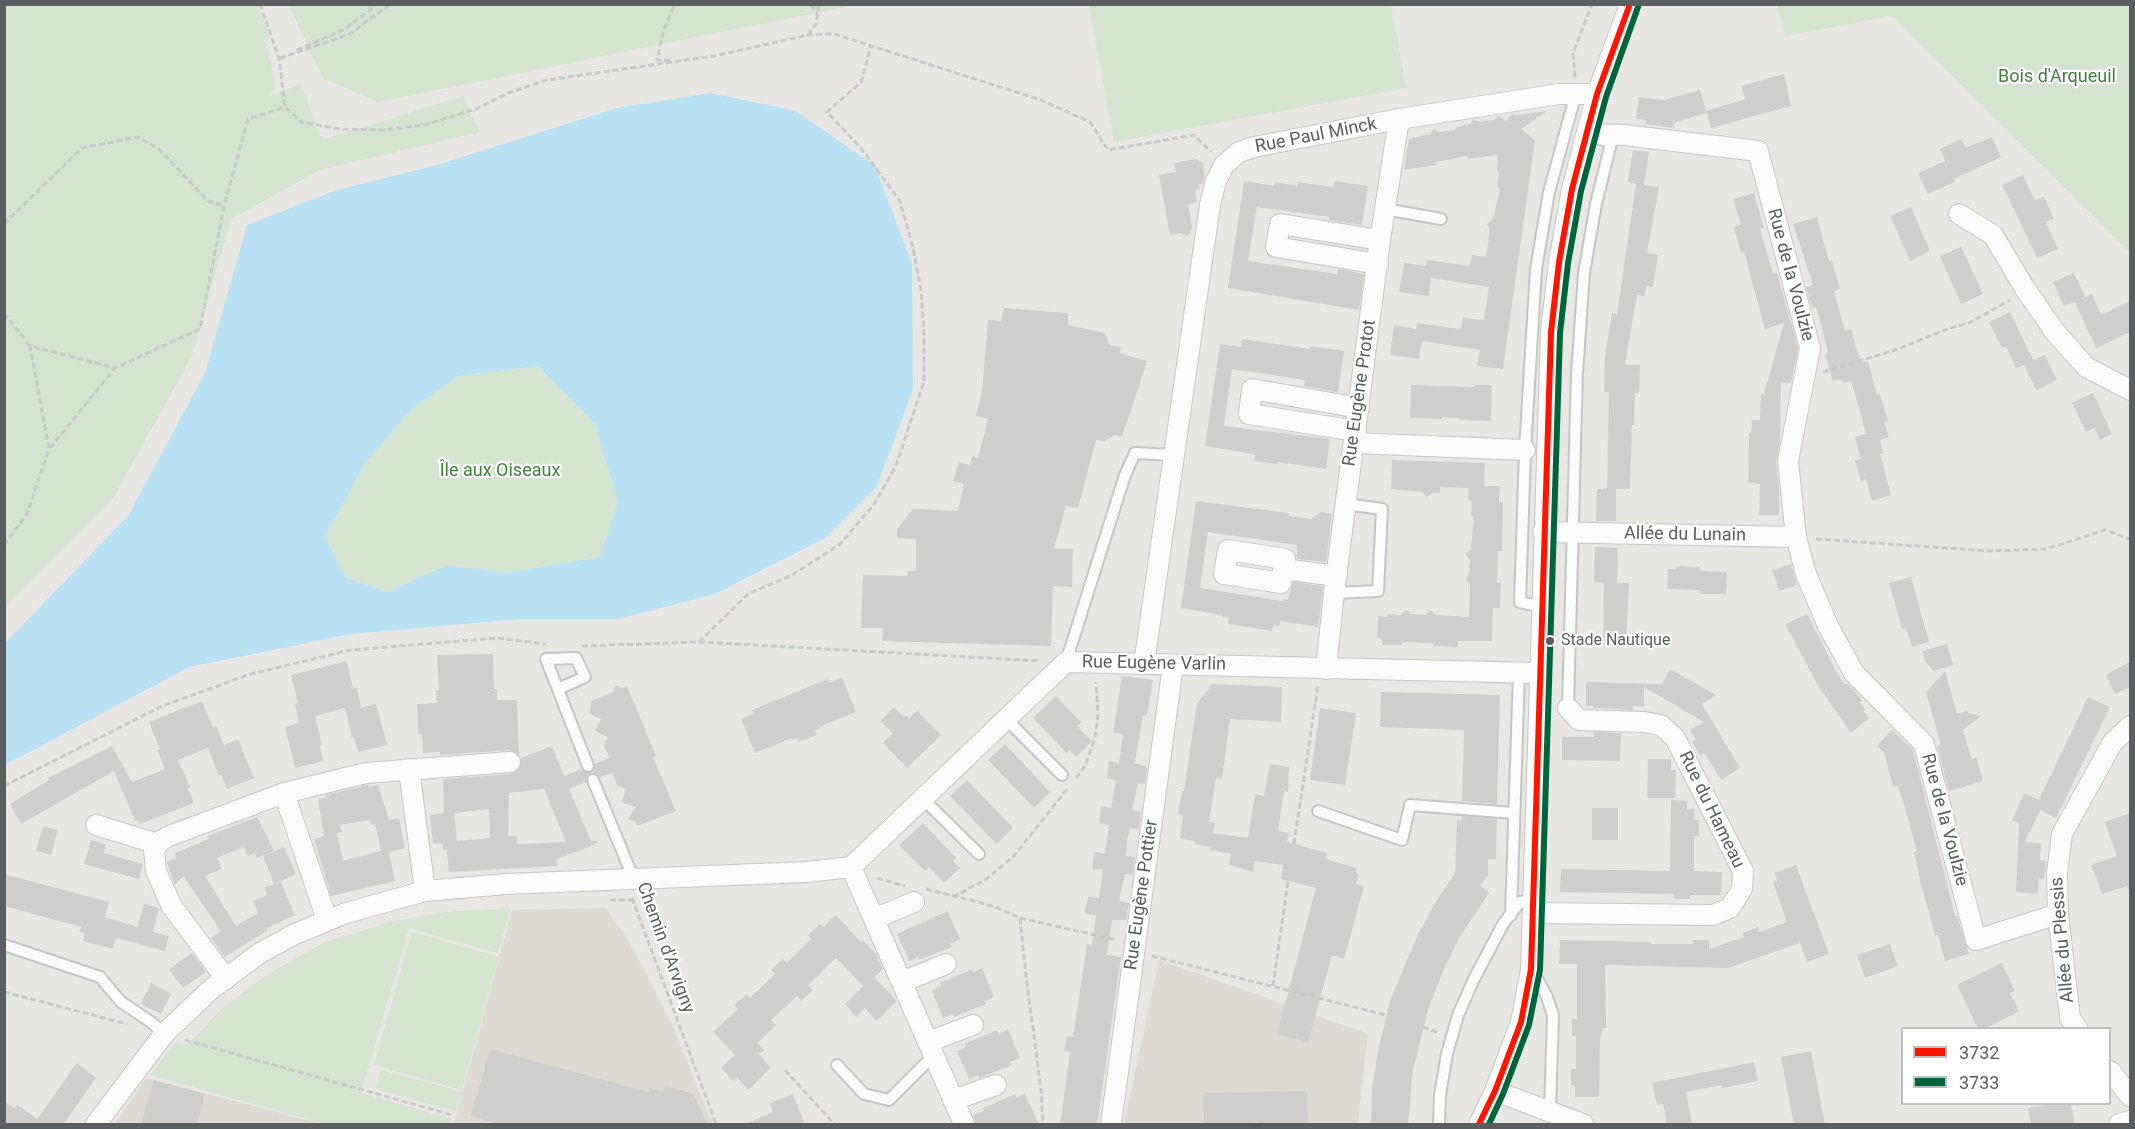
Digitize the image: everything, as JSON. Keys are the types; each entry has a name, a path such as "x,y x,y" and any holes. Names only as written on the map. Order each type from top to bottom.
{"street":[{"path":"1479,1125 1495,1091 1521,1022 1531,969 1543,532 1551,332 1559,262 1572,189 1598,94 1630,4"},
{"name":"Rue Paul Minck","path":"1224,165 1239,152 1254,147 1399,119 1576,93 1598,94"},
{"name":"Rue Eugène Protot","path":"1323,668 1380,240 1399,119"},
{"name":"Rue de la Voulzie","path":"1587,134 1624,135 1758,151 1810,348 1788,460 1796,537 1806,574 1828,626 1854,673 1924,744 1976,940 2058,914"},
{"path":"1144,664 1210,206 1216,181 1224,165"},
{"path":"1959,214 1993,234 2024,287 2055,332 2086,367 2130,390"},
{"path":"1378,264 1276,247 1280,224 1380,240"},
{"path":"1359,408 1252,389 1249,414 1355,437 1525,450"},
{"name":"Allée du Lunain","path":"1543,532 1796,537"},
{"path":"1283,569 1335,585"},
{"name":"Rue Eugène Varlin","path":"853,870 922,799 1066,662 1539,673"},
{"name":"Rue Eugène Pottier","path":"1111,1125 1173,665"},
{"name":"Rue du Hameau","path":"1534,906 1713,915 1730,908 1742,889 1743,871 1675,738 1661,725 1644,722 1579,720 1568,708"},
{"name":"Allée du Plessis","path":"2076,1027 2070,1018 2058,914 2057,873 2062,834 2113,742 2130,726"},
{"path":"226,979 171,905 156,871 154,850 158,844 169,836 284,793 366,773 510,762"},
{"path":"409,769 425,891"},
{"path":"284,793 327,920"},
{"path":"96,825 158,844"},
{"path":"96,1125 164,1034 210,990 260,954 295,934 327,920 425,891 506,884 631,887 853,870 964,1125"},
{"path":"874,919 916,893"},
{"path":"902,982 946,964"},
{"path":"931,1049 973,1025"},
{"path":"2111,1073 2130,1096"},
{"path":"953,1100 996,1085"},
{"path":"1495,1091 1583,1125"},
{"path":"2119,1125 2130,1121"}],"lane":[{"path":"1542,607 1520,602 1525,450 1536,269 1549,192 1576,93"},
{"path":"1568,708 1577,373 1584,273 1596,204 1611,143 1587,134"},
{"path":"1385,209 1441,219"},
{"path":"1066,662 1125,475 1135,453 1173,455"},
{"path":"1335,585 1378,591 1382,509 1346,504"},
{"path":"1511,915 1519,673"},
{"path":"558,689 588,766"},
{"path":"1006,719 1062,775"},
{"path":"593,780 631,887"},
{"path":"922,799 979,854"},
{"path":"1318,811 1402,840 1410,805 1514,813"},
{"path":"1438,1125 1447,1054 1458,1014 1503,924 1520,902 1534,906"},
{"path":"4,945 100,977 121,1002 151,1022 164,1034"},
{"path":"1531,969 1547,996 1553,1015 1550,1111"},
{"path":"837,1065 864,1094 889,1100 931,1049"}],"path":[{"path":"260,4 279,58 285,107 301,122 339,129 384,130 434,122 476,109 508,93 547,80 714,56 808,35 834,34 1051,105 1090,122 1108,150 1194,135 1224,165"},
{"path":"279,58 343,30 375,4"},
{"path":"279,58 350,34 390,4"},
{"path":"675,4 664,29 657,60 678,61"},
{"path":"811,4 819,15"},
{"path":"808,35 816,24 819,4"},
{"path":"1576,93 1573,53 1592,4"},
{"path":"699,642 748,594 792,575 839,545 873,506 896,466 924,382 921,290 913,248 900,201 860,147 827,112 861,82 872,46"},
{"path":"4,545 27,514 49,449 115,368 200,328 224,206 248,119 285,107"},
{"path":"4,224 82,148 138,137 159,149 208,201 224,206"},
{"path":"1804,377 1895,350 1950,328 1969,323 2018,295 2024,287"},
{"path":"4,313 30,346 49,449"},
{"path":"30,346 115,368"},
{"path":"1796,537 1989,551 2046,549 2105,530 2130,539"},
{"path":"4,786 162,706 250,674 351,650 497,638 550,644"},
{"path":"573,646 699,642 1066,662"},
{"path":"953,897 986,880 1014,856 1085,766 1095,738 1098,715 1093,663"},
{"path":"1294,844 1323,668"},
{"path":"853,870 916,893 953,897 993,906 1020,918 1135,947 1273,987 1386,1015"},
{"path":"1273,987 1288,881"},
{"path":"609,900 631,887"},
{"name":"Chemin d'Arvigny","path":"631,887 716,1125"},
{"path":"1020,918 1041,1090 1043,1125"},
{"path":"4,992 131,1025"},
{"path":"189,1033 182,1039 452,1115"},
{"path":"785,1070 834,1125"}],"shaded area":[{"path":"606,908 632,946 674,1029 712,1124 454,1124 512,910"},
{"path":"1159,960 1368,1034 1358,1124 1124,1124"},
{"path":"146,1078 323,1124 115,1124"}],"green space":[{"path":"4,5 257,5 270,38 266,42 275,81 274,90 269,96 301,84 322,140 463,96 480,132 320,170 231,219 191,358 112,500 5,607"},
{"path":"289,5 855,5 378,102 323,78"},
{"path":"1089,5 1391,5 1406,88 1114,142"},
{"name":"Bois d'Arqueuil","path":"1777,5 2130,5 2130,252 1892,16 1785,36"},
{"name":"Île aux Oiseaux","path":"537,366 595,424 618,502 600,557 506,573 447,565 388,592 346,578 325,536 366,462 410,411 458,376"},
{"path":"511,908 498,953 409,928 361,1093 452,1119 451,1124 324,1124 150,1075 175,1043 187,1045 223,1008 266,975 323,943 389,922 446,912"},
{"path":"412,932 499,957 462,1090 374,1065"},
{"path":"381,1070 462,1092 456,1111 376,1089"}],"water":[{"path":"710,93 796,111 875,166 912,264 913,390 877,486 825,538 715,594 618,619 519,619 351,634 189,667 5,765 5,643 128,516 205,373 247,225 334,191 437,165 617,108","holes":["538,366 595,424 618,502 600,557 506,573 447,565 388,592 346,578 325,536 366,462 410,411 458,376"]}],"building":[{"path":"1784,74 1791,106 1711,128 1707,113 1673,123 1675,128 1645,124 1646,120 1636,119 1639,97 1664,100 1700,90 1706,111 1745,99 1741,86"},
{"path":"1547,111 1521,129 1535,140 1503,369 1477,366 1480,350 1422,341 1419,359 1390,355 1394,325 1416,329 1417,323 1461,329 1463,318 1484,320 1489,287 1431,278 1429,296 1399,292 1404,263 1426,266 1427,260 1470,266 1472,255 1486,257 1490,229 1487,224 1493,219 1500,189 1497,186 1498,155 1468,159 1467,156 1436,162 1436,165 1404,170 1409,139 1430,134 1434,129 1439,132 1455,130 1457,127 1470,124 1473,120 1479,122 1494,120 1498,116 1506,121 1512,114"},
{"path":"1992,137 2001,157 1928,194 1918,173 1945,161 1940,149 1961,139 1966,148"},
{"path":"1633,150 1649,152 1644,185 1659,187 1647,253 1658,255 1653,287 1646,286 1645,296 1637,295 1625,365 1640,365 1639,393 1635,393 1634,425 1632,425 1630,489 1616,489 1616,521 1596,521 1597,489 1607,489 1609,392 1604,392 1605,356 1612,313 1617,314 1636,184 1628,182"},
{"path":"1196,159 1203,163 1205,177 1203,184 1199,184 1200,189 1195,190 1197,202 1188,204 1192,227 1188,236 1180,233 1170,235 1159,175 1176,172 1174,163"},
{"path":"2023,175 2035,200 2044,197 2054,219 2046,222 2058,249 2037,258 2002,185"},
{"path":"1244,181 1274,186 1275,182 1297,186 1297,182 1333,187 1334,181 1368,186 1362,225 1329,220 1329,217 1257,207 1248,261 1337,274 1338,269 1364,274 1359,310 1228,288"},
{"path":"1754,193 1764,228 1760,229 1773,274 1777,273 1798,348 1791,383 1781,382 1780,440 1776,462 1779,515 1759,515 1760,484 1748,483 1749,433 1751,433 1752,420 1760,420 1761,394 1764,394 1784,323 1765,329 1744,252 1741,253 1734,227 1741,225 1733,199"},
{"path":"1911,207 1930,251 1910,261 1890,216"},
{"path":"1817,217 1829,261 1832,261 1840,289 1834,291 1845,331 1851,329 1861,363 1868,361 1877,395 1880,394 1888,421 1884,422 1889,437 1880,440 1883,453 1880,454 1891,495 1872,501 1866,479 1861,481 1855,460 1861,459 1855,437 1866,434 1862,419 1851,381 1843,383 1842,379 1833,381 1825,354 1828,353 1821,324 1816,307 1812,308 1806,287 1813,285 1793,224"},
{"path":"1961,247 1983,294 1961,304 1940,256"},
{"path":"2074,273 2085,297 2092,294 2101,315 2130,301 2130,332 2096,348 2075,302 2064,306 2053,282"},
{"path":"1004,308 1068,313 1068,325 1105,333 1110,345 1121,347 1120,353 1147,361 1122,437 1115,435 1104,441 1096,440 1078,508 1066,506 1054,549 1073,549 1072,587 1053,586 1051,646 882,641 883,628 861,628 863,575 907,576 907,571 916,571 916,539 897,538 897,529 913,509 958,511 964,484 953,481 959,462 970,465 972,456 978,458 988,419 976,416 982,391 988,320 1001,321"},
{"path":"2010,312 2033,360 2045,355 2057,380 2036,390 2024,365 2016,368 2006,347 2002,348 1989,322"},
{"path":"1242,339 1310,349 1310,346 1344,351 1338,392 1304,386 1305,380 1232,369 1224,426 1330,439 1326,469 1254,461 1255,455 1205,446 1220,344 1241,347"},
{"path":"1411,385 1474,387 1475,385 1492,385 1491,421 1443,417 1441,419 1410,418"},
{"path":"2093,393 2112,434 2100,440 2094,428 2086,432 2072,403"},
{"path":"1392,460 1485,463 1484,486 1500,486 1499,502 1503,502 1502,551 1498,551 1497,583 1501,583 1500,608 1493,608 1492,641 1458,641 1458,647 1402,642 1402,645 1382,645 1382,639 1377,638 1378,616 1401,615 1406,610 1411,614 1426,615 1430,610 1436,615 1469,617 1470,584 1465,578 1469,574 1470,559 1465,554 1471,549 1474,518 1471,515 1472,502 1468,499 1469,488 1440,487 1440,493 1432,493 1427,497 1423,492 1391,489"},
{"path":"1196,501 1289,513 1289,516 1311,519 1321,512 1332,514 1326,562 1297,559 1297,545 1208,532 1200,588 1283,601 1288,600 1293,582 1323,586 1318,627 1280,621 1280,626 1273,625 1272,631 1228,624 1229,618 1222,617 1222,615 1181,608"},
{"path":"1595,547 1618,548 1617,583 1629,583 1626,646 1603,645 1604,583 1594,582"},
{"path":"1791,564 1797,585 1779,591 1772,570"},
{"path":"1676,566 1700,567 1700,571 1727,572 1726,594 1700,594 1700,590 1667,589 1668,569 1676,569"},
{"path":"1911,577 1929,642 1912,647 1906,628 1902,629 1889,583"},
{"path":"1807,614 1837,673 1845,685 1848,684 1862,700 1860,703 1865,709 1863,711 1869,718 1851,733 1819,687 1785,624"},
{"path":"1947,644 1953,665 1934,671 1925,661 1922,651"},
{"path":"493,654 494,689 497,689 497,700 517,700 519,755 509,750 440,755 440,752 423,753 422,734 418,734 417,704 437,703 436,690 439,691 437,655"},
{"path":"347,661 353,689 357,688 361,708 376,704 387,745 358,752 345,708 315,716 322,745 320,746 323,761 295,768 285,727 299,723 295,704 298,703 291,675"},
{"path":"2130,662 2130,687 2115,694 2106,675"},
{"path":"1670,669 1716,695 1702,704 1740,768 1721,780 1704,753 1700,756 1692,742 1696,739 1690,730 1704,722 1644,687 1644,707 1633,706 1633,710 1586,706 1586,682 1662,684"},
{"path":"1945,671 1957,714 1967,711 1981,716 1963,730 1972,759 1976,757 1983,781 1949,791 1937,746 1941,745 1926,692"},
{"path":"1122,676 1153,680 1147,716 1143,715 1135,763 1147,767 1145,784 1138,783 1132,810 1141,812 1139,829 1130,828 1127,841 1126,856 1135,857 1133,875 1125,874 1119,901 1129,903 1126,920 1112,920 1107,955 1121,957 1097,1125 1060,1125 1070,1052 1064,1051 1067,1036 1073,1037 1087,944 1092,945 1096,915 1085,914 1086,905 1088,897 1099,898 1103,870 1092,869 1094,852 1105,853 1109,825 1099,823 1101,806 1111,808 1116,780 1107,778 1109,761 1119,763 1123,734 1113,733"},
{"path":"842,677 856,712 819,727 820,729 815,731 817,735 799,742 797,738 793,740 792,738 755,753 741,719 754,713 752,710 828,679 829,683"},
{"path":"1211,684 1282,687 1281,722 1230,719 1222,779 1216,778 1209,822 1215,823 1213,833 1248,838 1255,794 1264,796 1270,764 1289,767 1288,792 1284,791 1278,831 1289,833 1287,842 1327,853 1325,859 1357,868 1356,873 1359,874 1356,884 1364,886 1344,959 1332,955 1308,1042 1277,1034 1316,888 1281,879 1283,865 1255,861 1253,872 1229,865 1231,854 1210,850 1211,847 1195,844 1195,841 1180,839 1183,815 1178,814 1182,791 1184,791 1197,703"},
{"path":"616,685 623,688 627,686 676,811 637,826 636,822 628,819 636,807 621,802 626,789 617,785 612,773 600,777 591,773 595,764 610,758 604,746 608,737 595,731 601,719 589,713 592,701 613,692"},
{"path":"1381,692 1500,695 1497,804 1462,801 1464,730 1380,727"},
{"path":"1056,696 1081,722 1077,726 1092,741 1076,757 1070,750 1067,753 1033,718"},
{"path":"2088,697 2110,707 2056,818 2040,810 2025,842 2041,843 2040,860 2046,861 2044,879 2039,879 2038,894 2016,892 2019,823 2012,820 2024,793 2039,800"},
{"path":"202,701 224,745 238,739 254,778 227,789 208,748 178,760 190,787 188,789 194,803 140,824 138,820 135,821 114,771 21,824 10,804 49,780 48,778 112,746 132,782 165,769 149,722"},
{"path":"894,707 904,717 906,715 909,718 917,711 941,735 907,768 883,743 893,733 880,721"},
{"path":"1320,708 1356,713 1345,785 1310,780"},
{"path":"1892,730 1913,750 1955,916 1957,916 1969,954 1945,961 1938,935 1935,935 1918,873 1914,852 1917,851 1898,786 1893,787 1884,752 1877,746"},
{"path":"1594,732 1621,733 1620,761 1562,760 1562,737 1594,737"},
{"path":"1005,744 1050,792 1034,808 988,760"},
{"path":"552,746 564,776 581,769 590,773 586,782 569,789 591,841 598,843 555,860 558,866 449,872 447,850 443,850 442,843 433,844 430,815 444,813 443,779 511,774 520,768 521,758","holes":["544,789 566,842 517,844 517,836 508,836 509,793","489,809 490,838 457,841 454,813"]},
{"path":"1648,759 1671,759 1671,770 1676,770 1675,798 1647,798"},
{"path":"967,780 1013,828 996,844 950,796"},
{"path":"368,785 369,787 378,785 389,820 399,818 405,848 389,852 395,881 331,896 314,839 324,836 318,799","holes":["370,820 371,825 375,824 381,851 343,861 337,833 342,832 340,825"]},
{"path":"1671,800 1687,801 1687,809 1695,809 1694,820 1699,820 1699,837 1694,836 1694,871 1722,872 1721,895 1690,895 1690,899 1674,899 1674,894 1560,892 1561,869 1670,871"},
{"path":"1592,808 1618,808 1618,840 1592,840"},
{"path":"2130,813 2130,888 2128,889 2127,886 2102,894 2091,865 2117,856 2105,822"},
{"path":"1462,816 1497,819 1496,859 1488,859 1488,875 1480,885 1489,893 1459,938 1428,1010 1413,1070 1408,1125 1371,1125 1372,1088 1390,1001 1418,934 1455,873 1457,820 1462,820"},
{"path":"257,817 274,851 257,858 255,853 248,856 244,847 217,858 222,869 205,876 236,926 258,913 253,901 267,895 265,887 281,882 295,915 267,928 268,930 225,957 211,938 221,931 183,876 175,885 167,862 176,858 175,853 209,839 208,836"},
{"path":"923,823 956,858 953,861 960,868 944,883 929,867 925,871 899,845"},
{"path":"43,826 58,830 51,855 36,851"},
{"path":"91,840 106,844 104,853 143,864 139,879 84,864"},
{"path":"284,847 296,874 274,884 263,856"},
{"path":"1796,865 1829,954 1807,962 1800,943 1728,968 1605,965 1606,1028 1603,1028 1600,1040 1599,1097 1575,1097 1575,1086 1571,1085 1571,1069 1576,1069 1576,1036 1572,1036 1572,1019 1577,1020 1577,964 1559,964 1560,940 1693,944 1693,940 1709,940 1709,949 1744,937 1742,933 1758,927 1759,932 1787,922 1773,882 1777,881 1774,873"},
{"path":"4,874 109,902 105,917 137,927 144,904 159,908 153,932 169,936 165,951 116,938 113,949 83,941 85,933 79,932 81,927 4,906"},
{"path":"948,911 960,940 950,944 952,947 919,960 918,957 909,961 897,934"},
{"path":"836,915 861,942 863,940 876,954 883,969 874,977 897,1001 876,1021 865,1008 856,1017 845,1004 863,986 836,958 808,985 813,990 801,1001 797,996 771,1020 776,1025 757,1043 764,1050 759,1054 771,1068 748,1090 737,1077 733,1081 721,1068 735,1055 713,1032 738,1009 734,1005 747,994 750,998 775,974 771,970 783,959 787,963 811,939 808,935 820,924 823,927"},
{"path":"1890,944 1898,966 1865,978 1857,955"},
{"path":"192,953 206,972 183,988 169,969"},
{"path":"2002,963 2015,991 2010,993 2019,1011 1988,1027 1977,1027 1957,985"},
{"path":"982,968 994,997 985,1001 986,1004 954,1017 953,1014 943,1018 932,990 941,986 940,983 972,969 973,972"},
{"path":"151,983 171,994 161,1014 141,1004"},
{"path":"1008,1029 1020,1058 1010,1062 1012,1065 979,1078 978,1075 969,1079 957,1051 966,1047 965,1044 997,1030 999,1034"},
{"path":"490,1049 648,1092 650,1088 663,1092 665,1086 694,1094 707,1125 502,1125 471,1116"},
{"path":"1811,1051 1825,1125 1794,1125 1781,1057"},
{"path":"1754,1062 1758,1081 1686,1092 1692,1125 1667,1125 1663,1104 1657,1105 1652,1083"},
{"path":"77,1063 96,1078 63,1125 4,1125 4,1101 15,1108 17,1104 37,1119"},
{"path":"154,1080 205,1094 197,1125 141,1125"},
{"path":"1307,1091 1308,1125 1258,1125 1258,1122 1204,1125 1203,1093"},
{"path":"793,1094 805,1125 743,1125 773,1112 770,1103"},
{"path":"1015,1094 1016,1098 1025,1094 1039,1125 976,1125 973,1115"},
{"path":"2071,1105 2075,1125 2031,1125 2028,1108"}],"transit line":[{"name":"3732","path":"1479,1124 1495,1091 1521,1022 1531,969 1551,332 1559,262 1572,189 1597,94 1630,4"},
{"name":"3733","path":"1489,1124 1529,1025 1540,970 1560,333 1568,263 1581,191 1606,97 1638,7"}],"place":[{"name":"Stade Nautique","path":"1550,641"}]}
